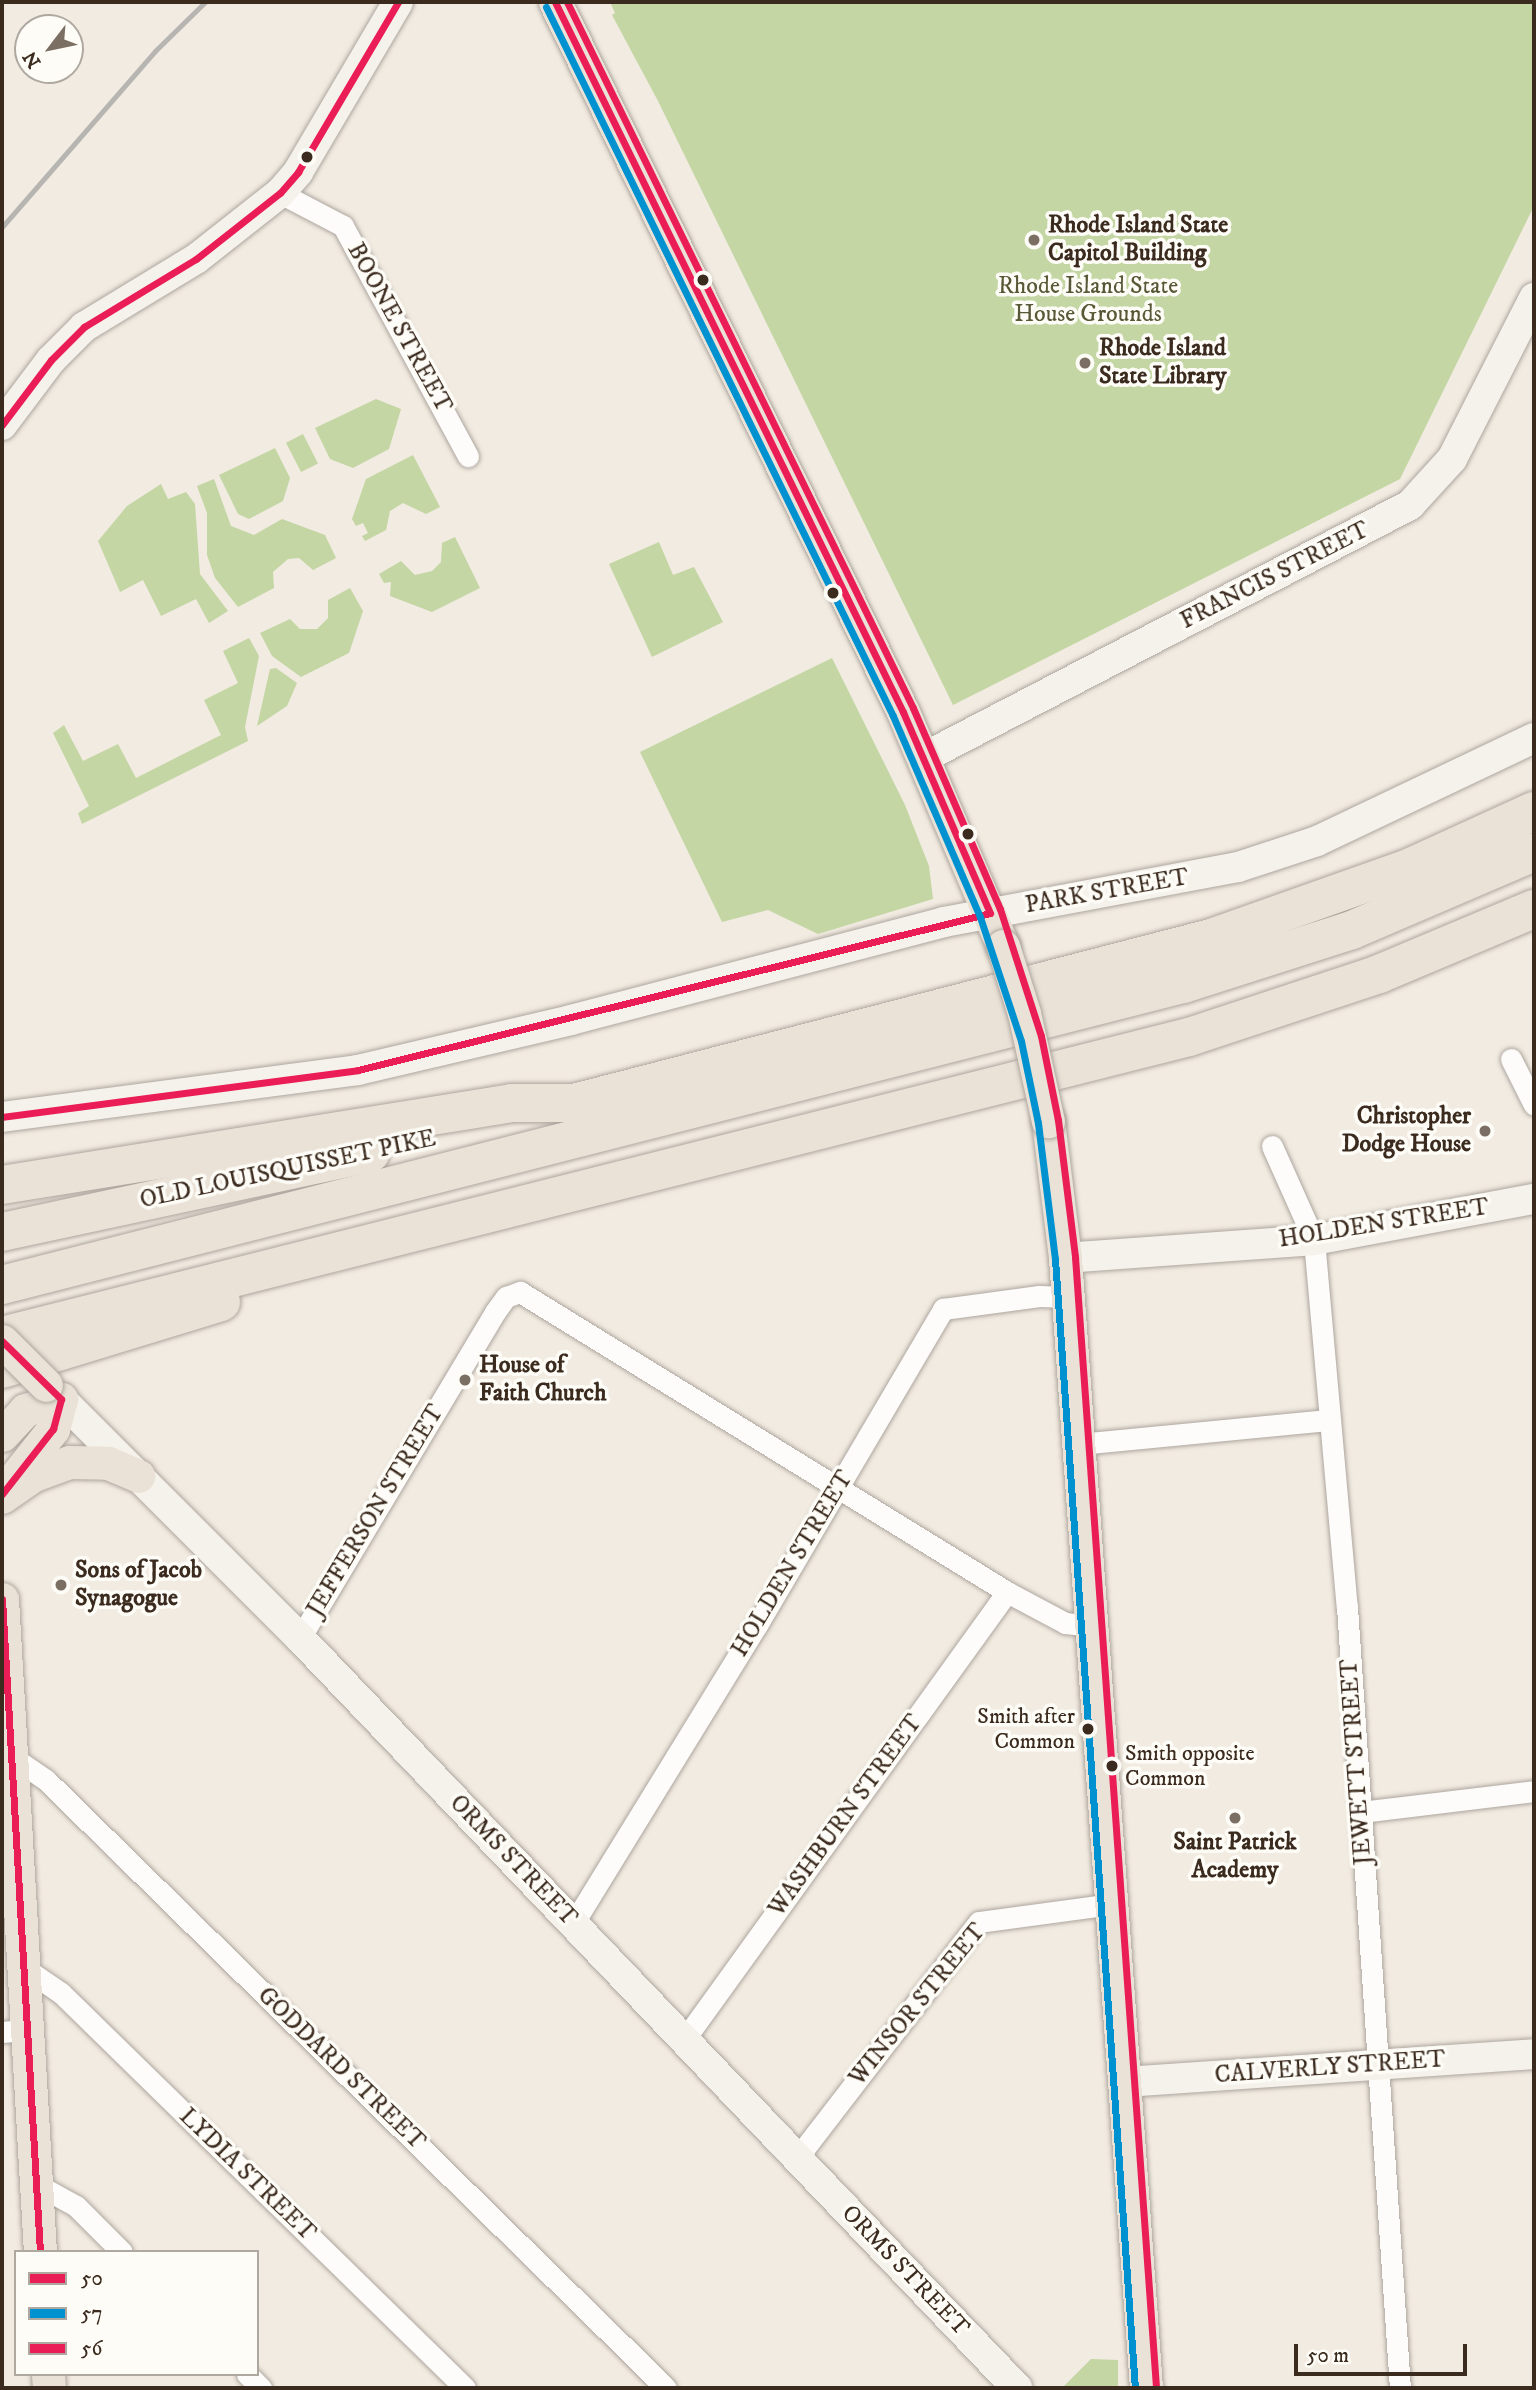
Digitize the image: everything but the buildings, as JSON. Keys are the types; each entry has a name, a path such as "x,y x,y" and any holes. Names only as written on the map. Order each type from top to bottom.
{"highway":[{"path":"2,1185 512,1103 574,1103 1211,938 1398,872 1534,811"},
{"path":"2,1286 1172,987 1352,930 1534,852"},
{"path":"2,1338 1230,1025 1379,974 1534,909"},
{"name":"OLD LOUISQUISSET PIKE","path":"2,1232 391,1149 574,1103"},
{"path":"2,1174 69,1175"},
{"path":"2,1369 142,1328 452,1225"}],"main road":[{"path":"555,2 923,758 990,913 1024,1013 1048,1121 1065,1258 1146,2388"},
{"name":"ORMS STREET","path":"2,1338 54,1392"},
{"path":"2,1434 25,1409 54,1392"},
{"path":"2,1496 53,1429 54,1392"},
{"path":"2,1496 34,1475 69,1462 108,1463 138,1476"},
{"path":"2,1599 23,1967 14,2031 36,2184 40,2250"}],"street":[{"path":"2,425 51,360 84,327 196,259 280,193 298,172 398,2"},
{"name":"BOONE STREET","path":"280,193 343,226 468,456"},
{"name":"FRANCIS STREET","path":"923,758 1410,505 1452,459 1534,298"},
{"name":"PARK STREET","path":"2,1117 358,1070 990,913 1214,873 1288,852 1414,799 1534,738"},
{"path":"1511,1059 1534,1105"},
{"name":"JEWETT STREET","path":"1272,1146 1314,1240 1328,1420 1347,1607 1400,2388"},
{"name":"HOLDEN STREET","path":"1065,1258 1314,1240 1534,1199"},
{"name":"JEFFERSON STREET","path":"300,1638 495,1312 506,1297 520,1292 528,1294 840,1486"},
{"name":"HOLDEN STREET","path":"573,1924 840,1486 943,1309 1039,1296 1068,1297"},
{"name":"ORMS STREET","path":"54,1392 300,1638 1017,2388"},
{"path":"1079,1444 1328,1420"},
{"path":"840,1486 1007,1592 1065,1623 1092,1626"},
{"name":"WASHBURN STREET","path":"684,2040 1007,1592"},
{"name":"GODDARD STREET","path":"11,1756 46,1780 666,2388"},
{"path":"1361,1812 1534,1791"},
{"name":"WINSOR STREET","path":"797,2158 979,1922 1112,1904"},
{"name":"LYDIA STREET","path":"23,1967 61,1993 465,2388"},
{"name":"CALVERLY STREET","path":"1125,2082 1534,2054"},
{"path":"36,2184 76,2206 120,2250"}],"green space":[{"name":"Rhode Island State House Grounds","path":"610,2 1534,2 1534,206 1400,479 953,705 658,101 612,15 615,13"},
{"path":"376,399 401,409 389,449 353,468 330,459 315,428"},
{"path":"303,434 318,463 301,472 286,443"},
{"path":"275,448 290,478 283,501 249,519 238,514 219,475"},
{"path":"413,455 440,507 426,514 403,503 390,511 386,530 365,541 362,536 368,533 363,523 356,526 352,519 366,479"},
{"path":"214,479 231,526 254,535 282,519 325,535 336,558 313,570 299,558 288,559 273,572 274,588 238,607 215,578 207,555 207,513 197,486"},
{"path":"161,484 168,499 186,492 195,504 200,574 228,611 209,623 196,599 161,616 143,580 120,592 98,541 127,506"},
{"path":"455,537 480,588 432,612 390,596 391,582 384,583 379,574 401,561 415,575 432,571 441,562 442,543"},
{"path":"659,542 673,575 694,567 723,622 652,657 609,564"},
{"path":"350,588 363,611 349,653 301,677 272,656 260,633 290,619 300,629 317,629 328,618 328,600"},
{"path":"249,638 259,656 245,727 248,741 82,824 78,813 89,806 53,733 64,725 83,761 118,744 136,778 221,735 204,700 238,683 223,651"},
{"path":"832,658 905,805 929,866 933,899 818,934 768,910 722,922 640,752"},
{"path":"276,668 297,683 287,706 257,726 270,669"},
{"path":"1091,2359 1118,2360 1118,2388 1062,2388"}],"railway":[{"path":"2,227 155,51 205,2"}],"transit line":[{"name":"50","path":"2,425 51,360 84,327 196,259 280,193 298,172 398,2"},
{"name":"50","path":"555,2 903,712 990,913"},
{"name":"56","path":"567,2 913,708 1000,909 1041,1036 1058,1120 1075,1257 1156,2387"},
{"name":"57","path":"546,7 893,716 980,917 1021,1041 1038,1123 1055,1259 1135,2388"},
{"name":"50","path":"2,1117 358,1070 990,913"},
{"name":"50","path":"2,1341 61,1399"},
{"name":"50","path":"2,1494 53,1429 61,1399"},
{"name":"50","path":"2,1599 40,2250"}],"place":[{"name":"Rhode Island State Capitol Building","path":"1034,240"},
{"name":"Rhode Island State Library","path":"1085,363"},
{"name":"Christopher Dodge House","path":"1485,1131"},
{"name":"House of Faith Church","path":"465,1380"},
{"name":"Sons of Jacob Synagogue","path":"61,1585"},
{"name":"Smith after Common","path":"1088,1729"},
{"name":"Smith opposite Common","path":"1112,1766"},
{"name":"Saint Patrick Academy","path":"1235,1818"}]}
